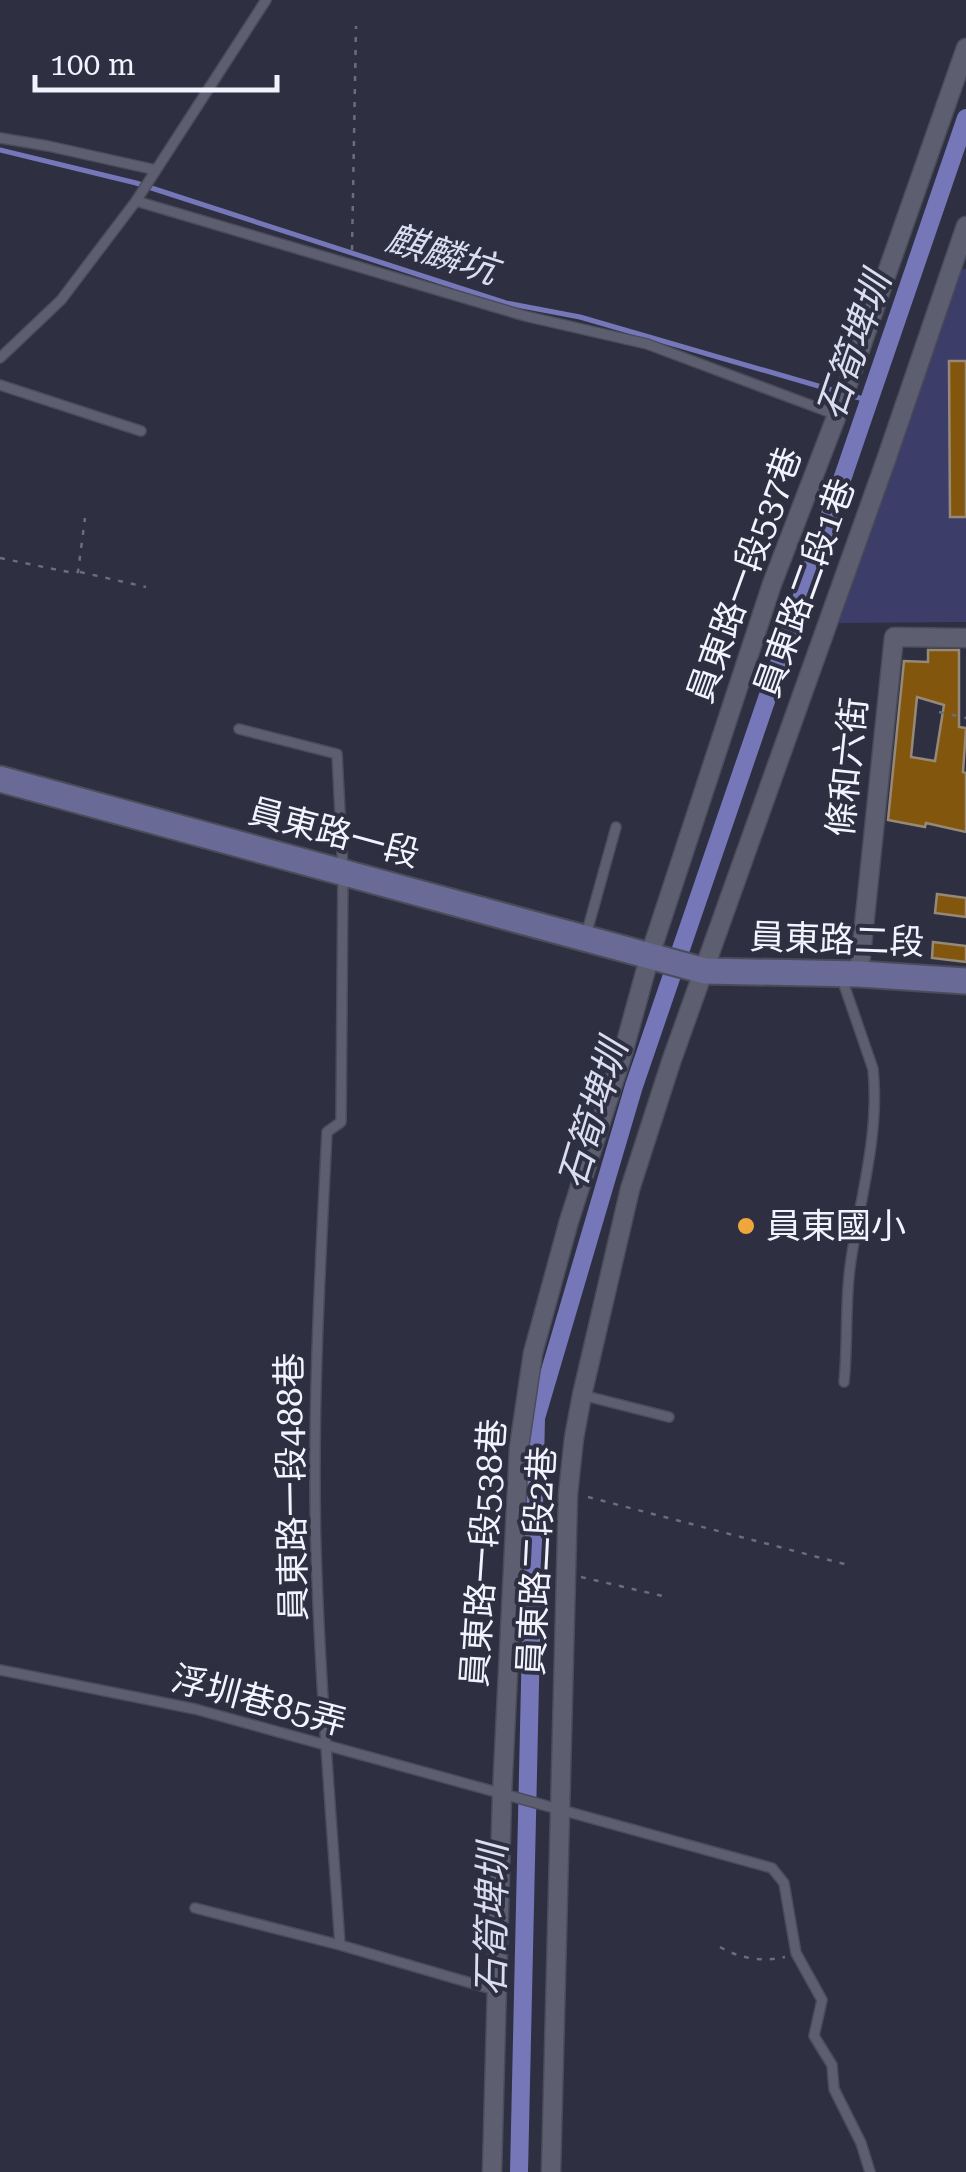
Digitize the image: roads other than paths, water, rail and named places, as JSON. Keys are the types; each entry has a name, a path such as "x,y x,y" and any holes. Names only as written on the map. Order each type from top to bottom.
{"main road":[{"name":"員東路一段","path":"0,779 650,955"},
{"name":"員東路二段","path":"650,955 704,971 966,981"}],"street":[{"name":"員東路一段537巷","path":"650,955 772,584 838,414 966,48"},
{"name":"員東路二段1巷","path":"704,971 966,226"},
{"name":"條和六街","path":"849,974 894,637 966,638"},
{"name":"員東路一段538巷","path":"492,2172 502,1795 519,1447 533,1353 650,955"},
{"name":"員東路二段2巷","path":"550,2172 568,1494 574,1438 630,1189 704,971"}],"lane":[{"path":"0,358 61,300 136,202 266,0"},
{"path":"0,138 156,170"},
{"path":"136,202 525,316 646,344 838,414"},
{"path":"0,385 141,431"},
{"path":"239,729 337,754 344,871"},
{"path":"586,938 616,827"},
{"name":"員東路一段488巷","path":"340,1945 316,1548 316,1366 327,1132 341,1122 344,871"},
{"path":"844,1382 850,1270 872,1140 874,1082 849,974"},
{"path":"582,1395 669,1418"},
{"name":"浮圳巷85弄","path":"0,1670 195,1709 772,1868 784,1882 796,1953 822,2000 814,2036 832,2065 834,2089 861,2142 870,2172"},
{"path":"195,1908 498,1990"}],"waterway":[{"name":"石筍埤圳","path":"519,2172 536,1418 634,1086 966,118"},
{"name":"麒麟坑","path":"0,150 136,183 506,303 580,317 870,401"}],"place":[{"name":"員東國小","path":"746,1226"}]}
